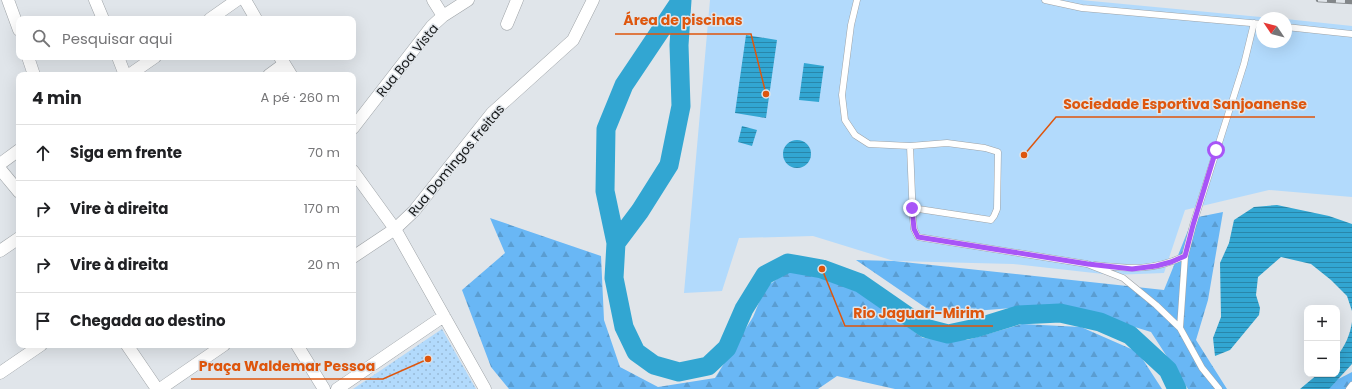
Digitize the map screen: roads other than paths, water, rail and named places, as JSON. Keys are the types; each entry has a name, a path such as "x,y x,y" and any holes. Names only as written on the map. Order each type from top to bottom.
{"street":[{"path":"8,0 16,22"},
{"path":"95,0 102,16"},
{"path":"214,16 237,0"},
{"path":"245,0 254,16"},
{"path":"433,0 444,16"},
{"name":"Rua Boa Vista","path":"356,124 432,26 468,0"},
{"path":"507,24 517,0"},
{"name":"Rua Domingos Freitas","path":"356,255 395,229 414,212 492,113 573,40 593,0"},
{"path":"29,60 33,72"},
{"path":"119,60 124,72"},
{"path":"133,72 151,60"},
{"path":"272,72 282,60 289,72"},
{"path":"0,164 16,152"},
{"path":"0,169 16,188"},
{"path":"356,175 395,229 486,389"},
{"path":"0,251 16,240"},
{"path":"337,389 444,316"},
{"path":"0,373 37,348"},
{"path":"130,348 158,389 220,348"},
{"path":"299,348 324,389"}],"lane":[{"path":"857,0 851,25 842,95 845,120 855,136 869,144 910,146 947,143 985,148 998,152 997,209 991,220 912,208"},
{"path":"1045,0 1082,8 1254,23 1244,64 1193,225 1185,256 1180,328"},
{"path":"1292,28 1352,34"},
{"path":"910,146 912,208 914,229 918,237 1088,264 1132,269 1156,266 1185,256"},
{"path":"1088,264 1123,278 1156,305 1180,328 1202,368 1218,389"},
{"path":"1349,389 1352,385"}],"waterway":[{"path":"616,243 605,191 606,129 624,85 681,0"},
{"path":"682,0 679,45 681,106 669,165 640,211 616,243 614,278 624,327 636,352 654,365 679,372 708,366 727,348 744,309 765,275 788,263 822,269 860,283 925,328 948,334 976,328 1018,315 1060,313 1100,322 1130,335 1168,370 1177,389"}],"railway":[{"path":"1318,0 1352,2"}],"place":[{"name":"Área de piscinas","path":"766,94"},
{"name":"Sociedade Esportiva Sanjoanense","path":"1024,155"},
{"name":"Rio Jaguari-Mirim","path":"822,269"},
{"name":"Praça Waldemar Pessoa","path":"428,359"}]}
